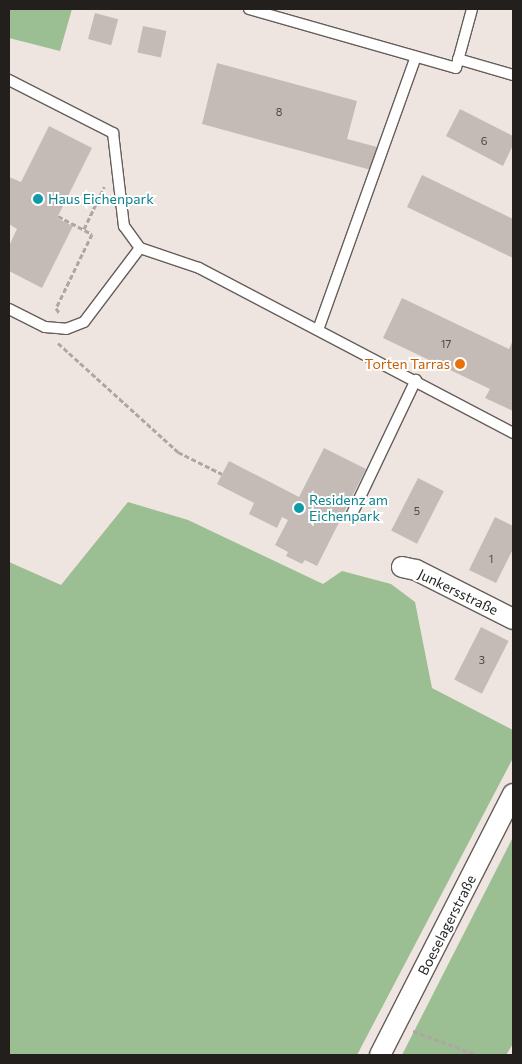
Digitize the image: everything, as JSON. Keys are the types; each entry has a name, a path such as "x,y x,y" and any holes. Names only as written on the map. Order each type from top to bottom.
{"street":[{"name":"Junkersstraße","path":"402,567 416,570 513,619"},
{"name":"Boeselagerstraße","path":"380,1055 513,794"}],"lane":[{"path":"249,9 456,68 472,9"},
{"path":"318,330 416,57"},
{"path":"458,59 513,75"},
{"path":"9,80 113,133 124,226 140,248 199,268 416,380 513,433"},
{"path":"9,309 45,327 59,328 84,322 140,248"},
{"path":"351,516 416,380"}],"path":[{"path":"84,229 105,185"},
{"path":"58,216 92,234 56,308 60,314 58,343 178,452 222,474"},
{"path":"396,1025 478,1055"}],"green space":[{"path":"9,9 72,9 60,51 9,38"},
{"path":"128,502 188,520 323,584 342,571 391,584 415,602 432,688 513,730 513,758 357,1055 9,1055 9,562 61,585"},
{"path":"513,837 513,1044 506,1055 402,1055"}],"building":[{"path":"95,13 118,19 111,45 88,39"},
{"path":"143,26 166,31 161,57 137,52"},
{"path":"217,63 357,101 347,139 377,147 371,170 202,124"},
{"path":"460,109 513,136 513,145 503,166 446,136"},
{"name":"Haus Eichenpark","path":"49,126 92,148 57,218 73,226 42,288 9,271 9,246 17,229 9,224 9,177 21,182"},
{"path":"422,175 513,219 513,258 407,207"},
{"path":"402,298 509,349 513,340 513,411 485,398 490,389 383,338"},
{"name":"Residenz am Eichenpark","path":"324,448 366,469 317,566 305,560 302,564 286,556 288,552 275,545 288,520 282,517 277,528 249,514 254,503 217,484 229,461 299,497"},
{"path":"418,478 444,491 417,544 391,531"},
{"path":"495,517 513,526 513,549 496,583 469,570"},
{"path":"481,627 509,641 482,694 454,680"}],"place":[{"name":"Haus Eichenpark","path":"38,199"},
{"name":"Torten Tarras","path":"460,364"},
{"name":"Residenz am Eichenpark","path":"299,508"}]}
